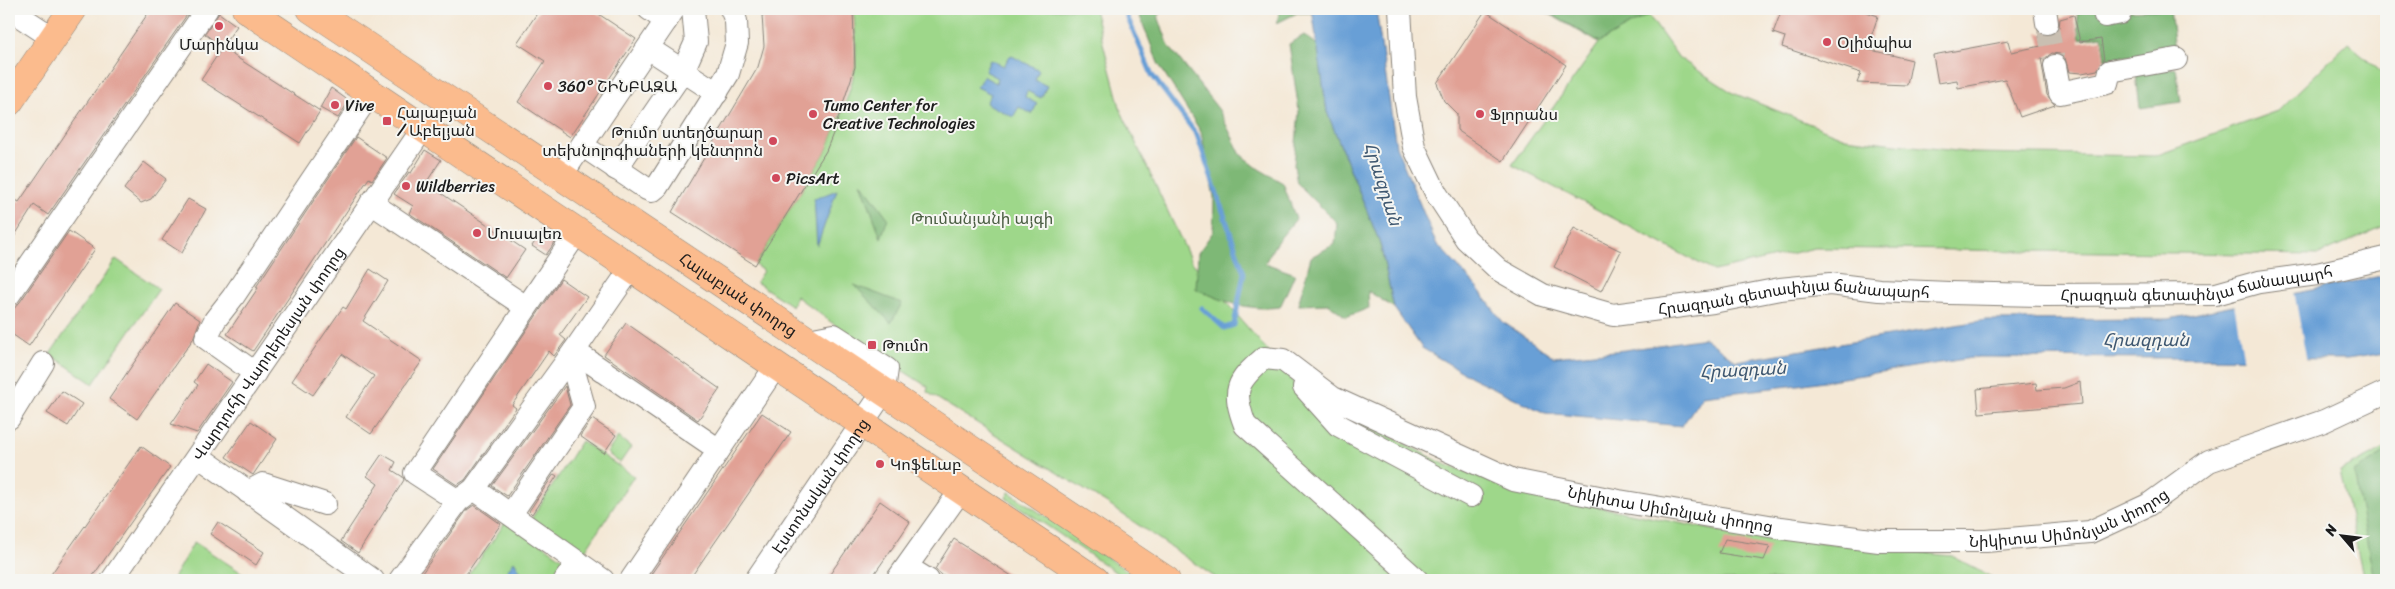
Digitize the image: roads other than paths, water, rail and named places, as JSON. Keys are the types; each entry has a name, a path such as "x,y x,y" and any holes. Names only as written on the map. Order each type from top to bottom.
{"main road":[{"path":"9,102 73,9"},
{"path":"246,9 1095,580"},
{"name":"Հալաբյան փողոց","path":"311,9 1166,580"}],"street":[{"path":"9,9 53,38"},
{"path":"9,295 206,9"},
{"path":"616,169 683,71 696,42 693,9"},
{"path":"592,152 652,191 657,187 717,93 733,62 736,43 736,21 731,9"},
{"name":"Հրազդան գետափնյա ճանապարհ","path":"1400,9 1405,97 1414,147 1436,193 1466,239 1499,270 1543,295 1613,315 1713,302 1780,289 1830,284 1879,290 1949,293 2064,295 2216,294 2259,282 2316,274 2386,258"},
{"path":"561,176 648,48 663,13"},
{"path":"648,48 717,93"},
{"path":"2055,66 2060,92 2107,83 2110,71 2176,59"},
{"path":"254,373 206,338 215,320 233,297 371,92"},
{"name":"Վարդուհի Վարդերեսյան փողոց","path":"112,580 424,127"},
{"path":"371,203 526,307"},
{"path":"578,231 415,473 511,514 572,571 603,580"},
{"path":"400,580 572,354 632,267"},
{"path":"572,354 719,450"},
{"path":"511,514 584,407 572,354"},
{"path":"1418,580 1244,425 1236,402 1243,378 1264,358 1283,360 1318,404 1338,425 1471,496"},
{"name":"Նիկիտա Սիմոնյան փողոց","path":"1283,360 1333,398 1513,480 1619,501 1762,525 1879,541 1986,541 2090,532 2148,505 2209,461 2324,421 2386,392"},
{"path":"9,418 43,363"},
{"path":"631,580 776,366"},
{"name":"Էստոնական փողոց","path":"756,580 863,425 884,391"},
{"path":"198,456 373,580"},
{"path":"248,492 263,484 325,504"},
{"path":"928,580 902,574 961,490"}],"water":[{"name":"Հրազդան","path":"1312,9 1376,9 1396,146 1436,243 1476,286 1503,322 1554,357 1625,350 1705,338 1736,361 1986,320 2169,319 2386,275 2386,353 2347,359 1978,357 1798,385 1702,396 1682,426 1545,413 1471,377 1422,348 1394,308 1380,243 1327,112"},
{"path":"1010,55 1039,70 1035,80 1047,86 1041,98 1027,91 1025,97 1037,104 1032,114 1019,107 1013,117 986,103 991,94 977,87 983,76 996,83 998,78 985,71 990,60 1004,66"},
{"path":"837,190 817,246 814,199"},
{"path":"514,561 521,572 520,579 501,580"}],"waterway":[{"path":"1124,9 1152,75 1197,135 1244,273 1234,325 1224,328 1202,308"}],"tunnel":[{"path":"2047,23 2055,66"}],"place":[{"name":"Մարինկա","path":"219,26"},
{"name":"Օլիմպիա","path":"1827,42"},
{"name":"360° ՇԻՆԲԱԶԱ","path":"548,86"},
{"name":"Vive","path":"335,105"},
{"name":"Tumo Center for Creative Technologies","path":"813,114"},
{"name":"Ֆլորանս","path":"1480,114"},
{"name":"Հալաբյան / Աբելյան","path":"387,121"},
{"name":"Թումո ստեղծարար տեխնոլոգիաների կենտրոն","path":"773,141"},
{"name":"PicsArt","path":"776,178"},
{"name":"Wildberries","path":"406,186"},
{"name":"Մուսալեռ","path":"477,233"},
{"name":"Թումո","path":"872,345"},
{"name":"ԿոֆեԼաբ","path":"880,464"}],"park label":[{"name":"Թումանյանի այգի","path":"982,218"}]}
